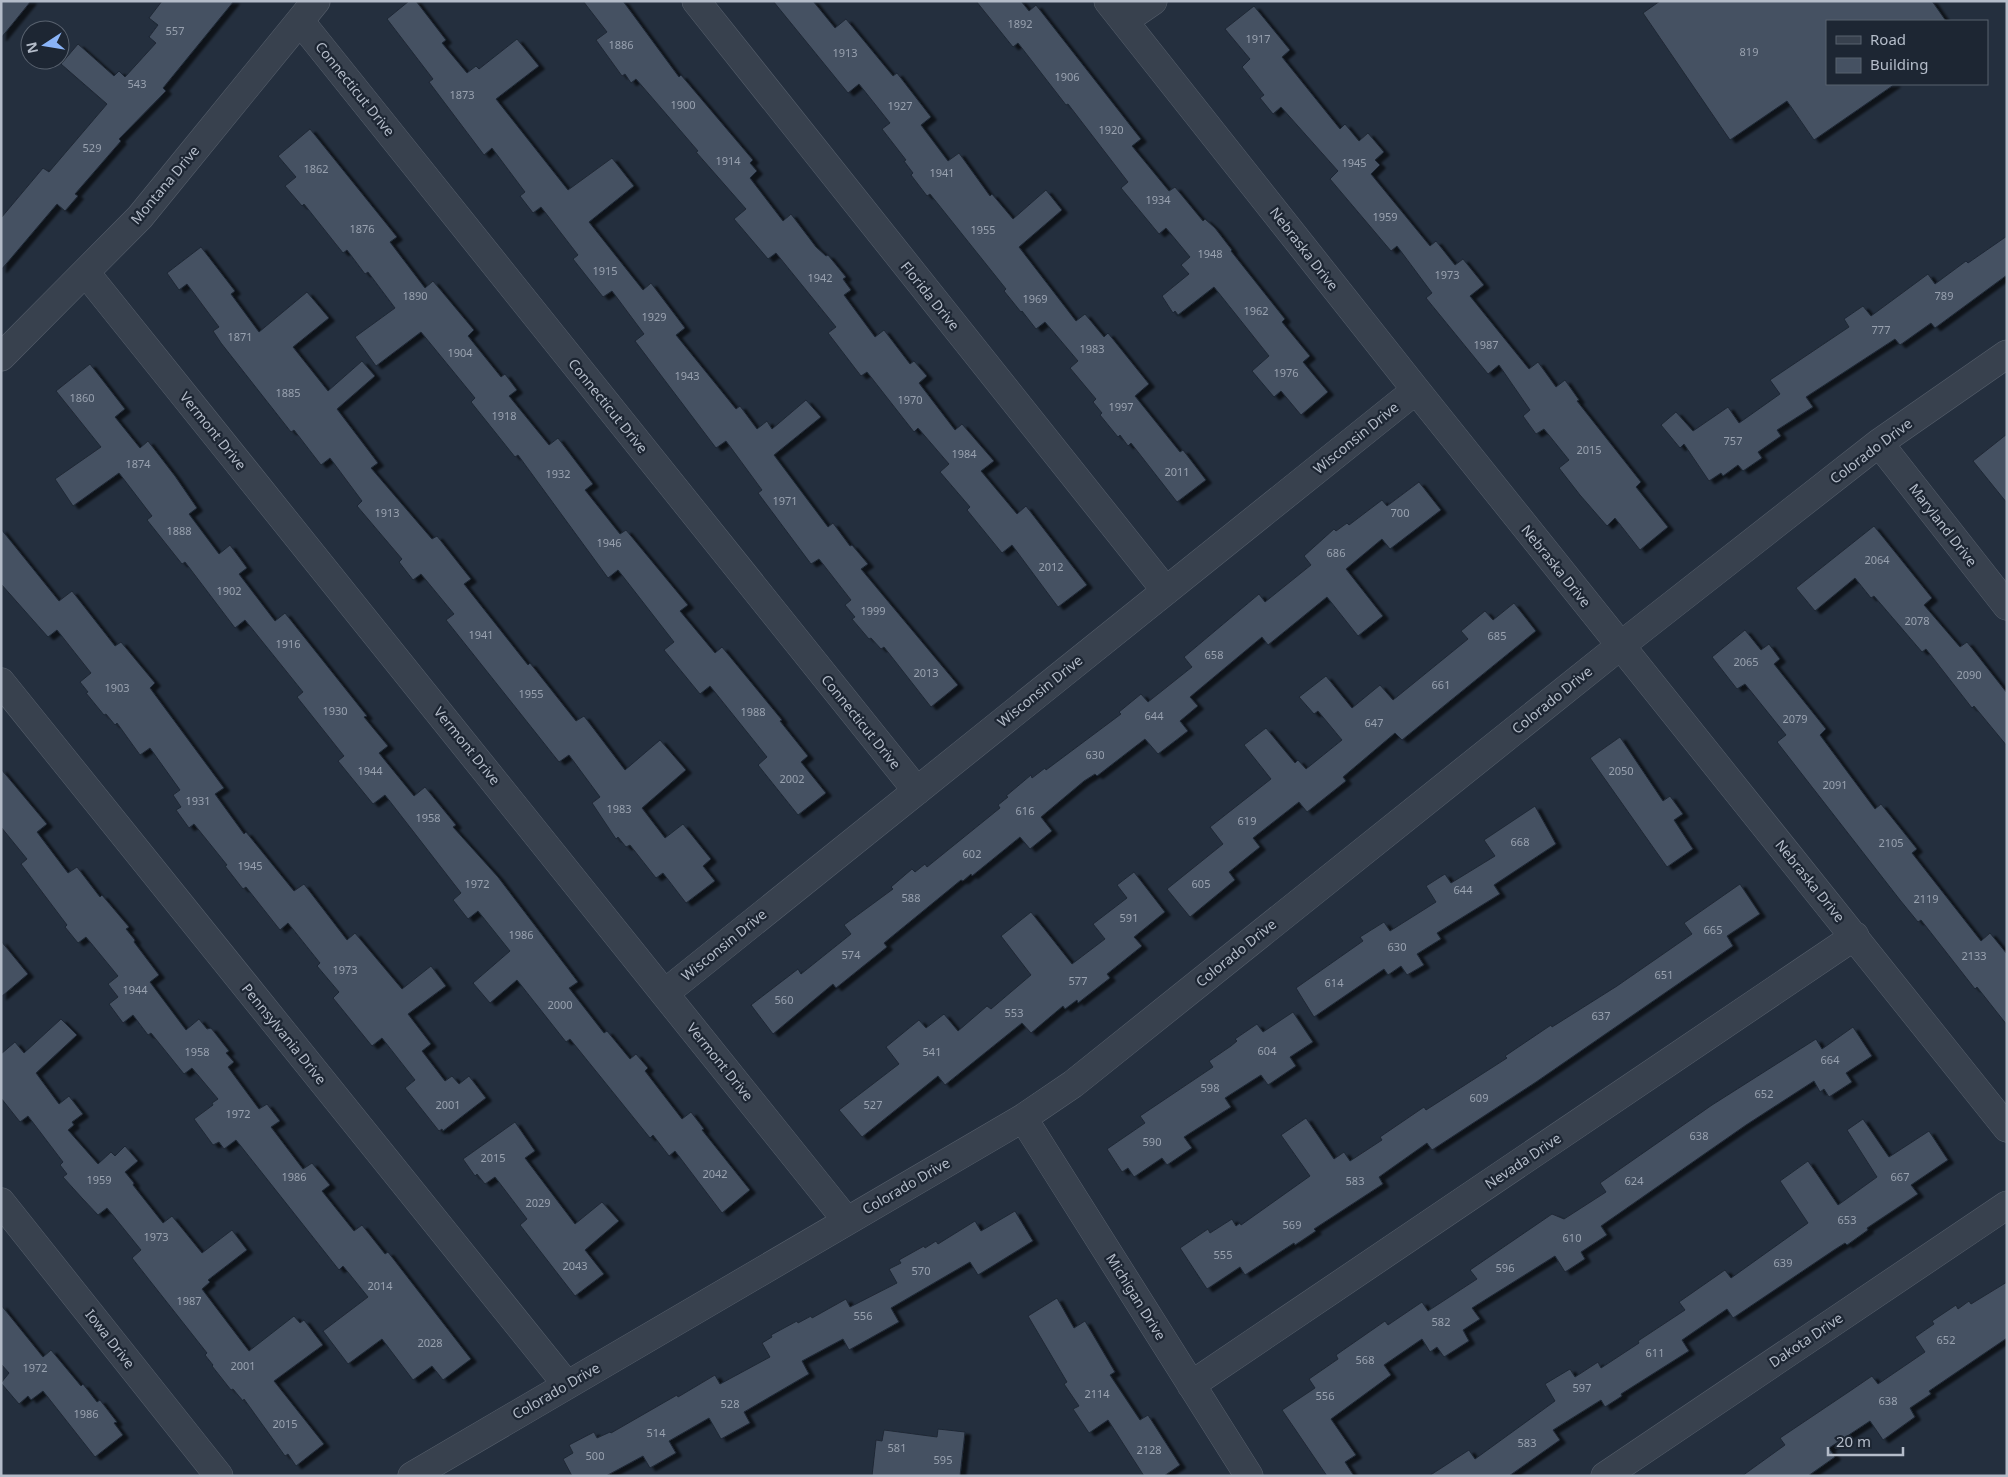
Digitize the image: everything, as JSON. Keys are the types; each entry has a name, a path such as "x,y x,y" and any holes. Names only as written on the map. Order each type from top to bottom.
{"street":[{"name":"Florida Drive","path":"696,1 711,23 1166,591"},
{"path":"1116,11 1153,1"},
{"name":"Montana Drive","path":"1,357 140,217 308,11"},
{"name":"Connecticut Drive","path":"308,11 917,791"},
{"name":"Nebraska Drive","path":"1116,11 1620,646 1855,936 2007,1128"},
{"name":"Vermont Drive","path":"86,272 847,1220"},
{"name":"Colorado Drive","path":"412,1476 1023,1118 1081,1077 1620,646 1879,443 2007,354"},
{"name":"Wisconsin Drive","path":"665,993 1416,390"},
{"name":"Maryland Drive","path":"1879,443 2007,606"},
{"name":"Pennsylvania Drive","path":"1,682 567,1385"},
{"name":"Nevada Drive","path":"1191,1385 1855,936"},
{"name":"Michigan Drive","path":"1023,1118 1249,1476"},
{"name":"Iowa Drive","path":"1,1202 219,1476"},
{"name":"Dakota Drive","path":"1605,1476 2007,1204"}],"building":[{"path":"1,1 31,1 1,38"},
{"path":"162,1 234,1 163,88 166,91 119,139 121,141 75,194 78,196 65,211 57,204 1,270 1,218 43,168 49,172 107,104 68,70 70,70 70,53 78,44 114,76 119,71 125,77 156,43 149,37 158,25 149,18"},
{"path":"409,1 416,1 446,40 442,43 467,73 476,66 479,69 517,39 539,66 496,99 568,190 612,158 634,186 589,222 643,290 651,283 685,328 676,335 736,409 740,406 757,429 767,421 772,429 806,400 821,417 774,455 828,527 833,523 850,546 852,545 868,564 861,569 958,685 931,707 884,647 881,649 871,638 869,639 852,619 855,617 845,605 851,600 819,559 811,564 758,493 762,490 726,441 716,448 635,341 644,334 612,291 603,297 573,259 578,255 541,207 533,213 520,196 525,192 492,148 484,155 429,82 433,79 387,19"},
{"path":"583,1 623,1 679,77 681,75 753,160 750,163 757,171 750,178 783,221 791,214 816,247 826,256 828,255 846,277 843,279 851,290 844,295 875,337 884,330 910,364 914,361 927,376 919,383 955,430 962,424 994,461 981,471 1017,514 1026,506 1087,585 1058,607 1012,545 1002,553 967,510 970,507 940,472 949,464 918,428 914,432 867,372 861,376 828,333 836,327 776,253 768,259 734,219 746,209 636,79 631,83 625,74 622,76 596,40 607,32"},
{"path":"773,1 813,1 835,28 846,19 893,76 897,73 931,117 921,125 948,161 959,153 990,196 992,194 1013,219 1046,190 1062,210 1019,247 1076,321 1085,314 1104,337 1108,333 1149,384 1135,396 1180,452 1183,450 1206,480 1177,502 1131,443 1128,446 1120,435 1118,437 1100,415 1102,413 1093,402 1096,399 1070,368 1078,361 1045,322 1036,329 1004,291 1006,289 930,194 927,196 911,175 913,173 904,161 906,160 882,129 890,123 859,84 848,93"},
{"path":"976,1 1021,1 1029,11 1036,5 1141,139 1132,146 1169,191 1175,187 1203,221 1205,219 1215,228 1285,319 1282,322 1310,356 1303,362 1328,392 1301,415 1281,391 1274,397 1252,371 1269,356 1214,287 1178,315 1175,311 1173,313 1162,296 1189,274 1181,265 1190,257 1166,228 1159,234 1121,188 1128,182 1068,104 1066,105 1018,43 1013,47"},
{"path":"1660,1 1932,1 1945,20 1826,20 1826,85 1894,85 1814,140 1787,101 1730,140 1643,13"},
{"path":"1254,6 1290,50 1282,57 1340,129 1345,124 1359,141 1368,133 1384,152 1375,160 1380,165 1371,174 1430,246 1436,241 1455,265 1463,259 1484,285 1470,296 1529,369 1538,362 1556,387 1565,380 1579,400 1577,401 1641,482 1636,487 1668,527 1640,550 1615,518 1607,526 1580,495 1559,468 1569,460 1544,429 1536,434 1523,416 1530,410 1499,365 1488,374 1426,298 1432,293 1397,246 1391,251 1330,179 1338,171 1281,107 1273,114 1260,98 1264,95 1242,67 1250,59 1225,29"},
{"path":"310,129 397,237 390,242 425,288 433,281 474,330 468,336 501,377 505,374 517,390 509,396 549,445 558,438 593,484 585,490 620,534 626,530 688,605 680,611 715,653 722,647 782,720 780,721 808,756 801,762 826,793 798,815 758,765 767,757 710,686 700,694 664,650 674,642 618,570 608,578 518,455 515,457 471,402 475,398 421,332 376,366 355,337 395,308 368,272 365,274 347,250 343,253 304,204 302,206 285,186 296,177 278,156"},
{"path":"2007,236 2007,275 1935,328 1931,323 1900,345 1895,339 1806,397 1813,407 1777,430 1781,436 1758,452 1762,458 1743,471 1738,465 1723,476 1721,473 1709,481 1684,444 1680,448 1661,425 1676,412 1693,431 1728,407 1739,423 1780,394 1770,380 1849,327 1844,319 1863,306 1871,316 1928,274 1935,284 1966,261 1968,263"},
{"path":"201,247 235,291 231,294 259,332 307,292 329,318 293,347 328,391 362,361 375,376 337,409 378,463 371,468 432,539 437,536 471,579 464,584 528,665 530,663 576,721 584,716 625,770 660,740 686,770 642,808 665,838 683,824 711,859 703,866 715,881 686,903 663,873 656,878 630,845 626,847 618,837 616,839 592,803 600,797 569,755 559,762 446,620 454,614 421,574 413,580 399,562 402,559 357,506 362,501 330,458 321,465 294,430 291,432 221,343 213,331 219,327 187,284 179,290 167,273"},
{"path":"90,364 125,409 115,417 140,448 148,441 175,476 197,508 189,514 219,554 230,545 247,568 239,574 275,621 285,613 367,716 364,717 388,746 379,753 414,796 425,787 456,825 453,827 498,877 578,982 569,988 604,1033 607,1031 630,1059 636,1054 648,1068 645,1071 682,1119 691,1112 704,1129 702,1130 750,1190 722,1213 675,1151 669,1156 653,1135 650,1138 570,1039 566,1042 517,980 490,1003 473,983 510,951 478,911 468,919 453,900 461,893 385,795 373,804 338,761 344,756 297,697 303,692 245,620 235,628 185,562 182,564 147,520 152,516 119,473 73,506 55,479 101,447 56,391"},
{"path":"2007,434 2007,503 1973,461"},
{"path":"1419,482 1441,510 1390,549 1382,539 1346,569 1383,616 1358,636 1327,597 1268,645 1262,637 1190,697 1198,706 1180,721 1188,731 1158,754 1145,739 1097,776 1095,774 1084,781 1041,817 1052,831 1030,849 1020,837 972,876 971,874 963,881 961,880 884,943 887,947 836,988 833,984 773,1034 751,1005 798,969 801,974 851,934 844,925 893,889 891,887 912,869 915,872 925,864 927,867 1000,808 998,805 1008,797 1006,796 1031,775 1032,778 1045,768 1046,770 1121,714 1119,712 1141,694 1148,702 1192,667 1184,657 1259,594 1265,602 1311,565 1304,556 1334,529 1336,531 1347,523 1349,525 1382,500 1387,506"},
{"path":"1874,526 1932,598 1924,605 1960,647 1967,642 2007,693 2007,746 1974,706 1972,708 1926,649 1922,652 1874,596 1871,598 1855,578 1815,611 1796,588"},
{"path":"1,529 59,601 72,591 115,646 121,642 155,683 150,688 224,788 215,794 244,834 246,832 294,891 304,884 347,940 355,933 402,989 431,966 446,986 408,1014 431,1044 422,1051 445,1081 452,1076 459,1084 469,1076 486,1098 443,1131 442,1129 439,1131 405,1088 415,1080 382,1038 372,1046 333,998 339,992 317,966 320,963 288,923 280,930 246,887 243,889 225,866 227,865 194,824 189,828 176,810 181,807 173,795 180,790 150,748 140,755 117,723 115,725 106,714 104,715 86,693 88,692 80,682 91,673 57,630 48,637 1,584"},
{"path":"1514,603 1536,631 1402,740 1395,733 1343,777 1346,781 1307,812 1299,802 1253,838 1260,847 1229,872 1235,880 1190,917 1167,889 1223,844 1210,827 1271,779 1244,745 1266,728 1295,763 1298,760 1306,769 1342,740 1318,711 1314,714 1299,697 1326,676 1352,708 1380,685 1393,700 1468,639 1461,631 1485,611 1493,620"},
{"path":"1745,630 1761,650 1769,644 1780,659 1774,664 1826,729 1820,735 1875,809 1881,804 1917,849 1912,853 1981,941 1990,933 2007,954 2007,1025 1977,987 1975,989 1921,920 1918,922 1900,900 1777,742 1786,735 1745,684 1737,689 1712,657"},
{"path":"1620,737 1663,801 1670,796 1683,814 1674,820 1693,849 1667,867 1590,758"},
{"path":"1,769 47,824 37,832 68,873 77,867 100,897 102,895 129,927 126,929 135,940 134,942 159,975 150,982 186,1030 199,1019 207,1029 211,1028 229,1051 226,1053 234,1062 228,1067 259,1109 267,1104 280,1121 271,1127 303,1169 312,1163 330,1185 322,1191 354,1231 362,1225 385,1254 388,1252 471,1359 443,1380 432,1366 413,1380 382,1339 348,1364 323,1331 368,1297 343,1266 339,1270 236,1140 224,1149 219,1142 213,1145 194,1119 218,1099 192,1068 184,1074 151,1033 148,1035 133,1015 123,1023 109,1004 118,997 108,984 118,976 86,937 78,943 65,927 67,925 21,864 27,859 1,827"},
{"path":"1535,806 1556,844 1494,885 1500,894 1437,933 1441,939 1417,954 1424,965 1407,975 1401,966 1388,975 1384,969 1314,1017 1296,988 1363,941 1360,937 1384,922 1390,931 1436,902 1426,886 1445,874 1451,883 1495,856 1484,840"},
{"path":"1134,872 1165,912 1134,937 1142,946 1107,974 1110,978 1078,1003 1077,1000 1065,1009 1063,1006 1031,1033 1022,1023 945,1085 938,1076 862,1137 839,1110 899,1064 886,1047 919,1020 926,1028 944,1014 958,1031 987,1006 991,1009 1031,975 1001,936 1031,912 1072,964 1105,939 1093,924 1127,898 1117,885"},
{"path":"1740,884 1760,914 1727,936 1733,946 1536,1082 1432,1150 1427,1143 1379,1177 1383,1184 1314,1229 1316,1231 1295,1245 1294,1243 1245,1275 1240,1267 1207,1289 1180,1248 1208,1229 1210,1233 1232,1219 1236,1226 1240,1223 1241,1225 1310,1176 1281,1135 1306,1118 1334,1159 1344,1152 1350,1161 1382,1140 1380,1137 1424,1107 1426,1110 1507,1058 1505,1056 1551,1025 1552,1027 1617,986 1692,934 1684,923"},
{"path":"1,941 28,974 1,997"},
{"path":"1293,1012 1313,1042 1290,1057 1296,1066 1268,1085 1261,1075 1225,1098 1231,1107 1184,1137 1192,1148 1167,1165 1162,1158 1134,1177 1128,1168 1122,1172 1107,1149 1145,1123 1140,1116 1213,1067 1209,1061 1237,1041 1235,1039 1257,1024 1263,1032"},
{"path":"61,1019 77,1035 36,1073 59,1104 69,1096 83,1114 72,1122 74,1125 68,1130 98,1164 111,1152 115,1156 125,1146 138,1161 125,1172 134,1183 133,1185 163,1223 172,1216 202,1253 232,1230 247,1250 208,1280 210,1282 202,1289 249,1351 294,1316 300,1323 304,1320 323,1345 274,1381 324,1444 296,1466 288,1454 285,1456 244,1399 243,1401 233,1389 231,1390 212,1366 205,1355 207,1353 132,1258 141,1250 107,1208 98,1215 82,1198 63,1177 67,1174 60,1165 63,1162 28,1116 20,1122 1,1098 1,1054 15,1042 24,1053"},
{"path":"1853,1027 1872,1056 1846,1073 1852,1082 1829,1097 1824,1089 1820,1092 1814,1081 1746,1125 1601,1226 1607,1235 1581,1252 1585,1259 1565,1272 1555,1256 1472,1308 1480,1319 1463,1330 1469,1341 1444,1357 1437,1347 1430,1352 1422,1339 1384,1365 1391,1375 1331,1419 1356,1455 1345,1462 1354,1476 1327,1476 1282,1410 1315,1388 1309,1379 1338,1359 1336,1355 1385,1321 1388,1325 1422,1302 1428,1311 1477,1279 1470,1270 1552,1214 1564,1219 1606,1192 1600,1183 1712,1105 1816,1039 1822,1049"},
{"path":"1863,1119 1889,1157 1929,1131 1948,1160 1911,1185 1918,1194 1867,1228 1868,1230 1847,1245 1845,1243 1834,1250 1733,1318 1727,1309 1682,1340 1689,1351 1621,1394 1622,1396 1605,1407 1601,1400 1553,1430 1560,1440 1509,1476 1429,1476 1469,1450 1475,1459 1555,1401 1545,1384 1570,1369 1575,1377 1598,1362 1601,1368 1685,1310 1679,1302 1725,1270 1731,1278 1808,1223 1780,1181 1808,1161 1838,1205 1877,1177 1847,1130"},
{"path":"515,1122 535,1151 525,1158 575,1224 602,1202 619,1221 585,1250 604,1274 575,1296 520,1225 527,1219 495,1177 485,1184 477,1174 475,1176 463,1159"},
{"path":"1015,1211 1033,1241 978,1275 970,1262 891,1308 899,1322 849,1350 843,1339 802,1361 809,1374 744,1412 750,1423 721,1439 709,1418 669,1441 676,1453 650,1468 643,1456 606,1476 572,1476 563,1459 573,1453 569,1445 594,1432 597,1438 611,1433 715,1375 720,1384 770,1357 762,1343 772,1337 771,1335 797,1321 798,1323 811,1316 812,1318 846,1299 850,1307 897,1283 889,1269 901,1263 899,1260 936,1241 938,1244 975,1221 981,1231"},
{"path":"2007,1282 2007,1338 1929,1391 1931,1394 1910,1408 1915,1417 1883,1440 1870,1421 1829,1448 1835,1457 1808,1476 1742,1476 1785,1445 1780,1438 1872,1376 1878,1384 1925,1352 1915,1337 1934,1324 1932,1321 1956,1305 1958,1309 1969,1301 1971,1304"},
{"path":"1057,1298 1074,1328 1085,1321 1115,1372 1110,1375 1140,1420 1148,1415 1180,1465 1164,1476 1144,1476 1108,1420 1089,1433 1073,1409 1079,1406 1064,1384 1067,1382 1028,1316"},
{"path":"1,1305 43,1357 51,1350 81,1386 83,1384 97,1402 100,1400 117,1422 114,1423 123,1435 95,1457 43,1391 31,1400 28,1396 19,1404 1,1383 9,1373 1,1364"},
{"path":"938,1429 965,1432 960,1476 872,1476 876,1440 882,1441 884,1430 937,1437"}]}
